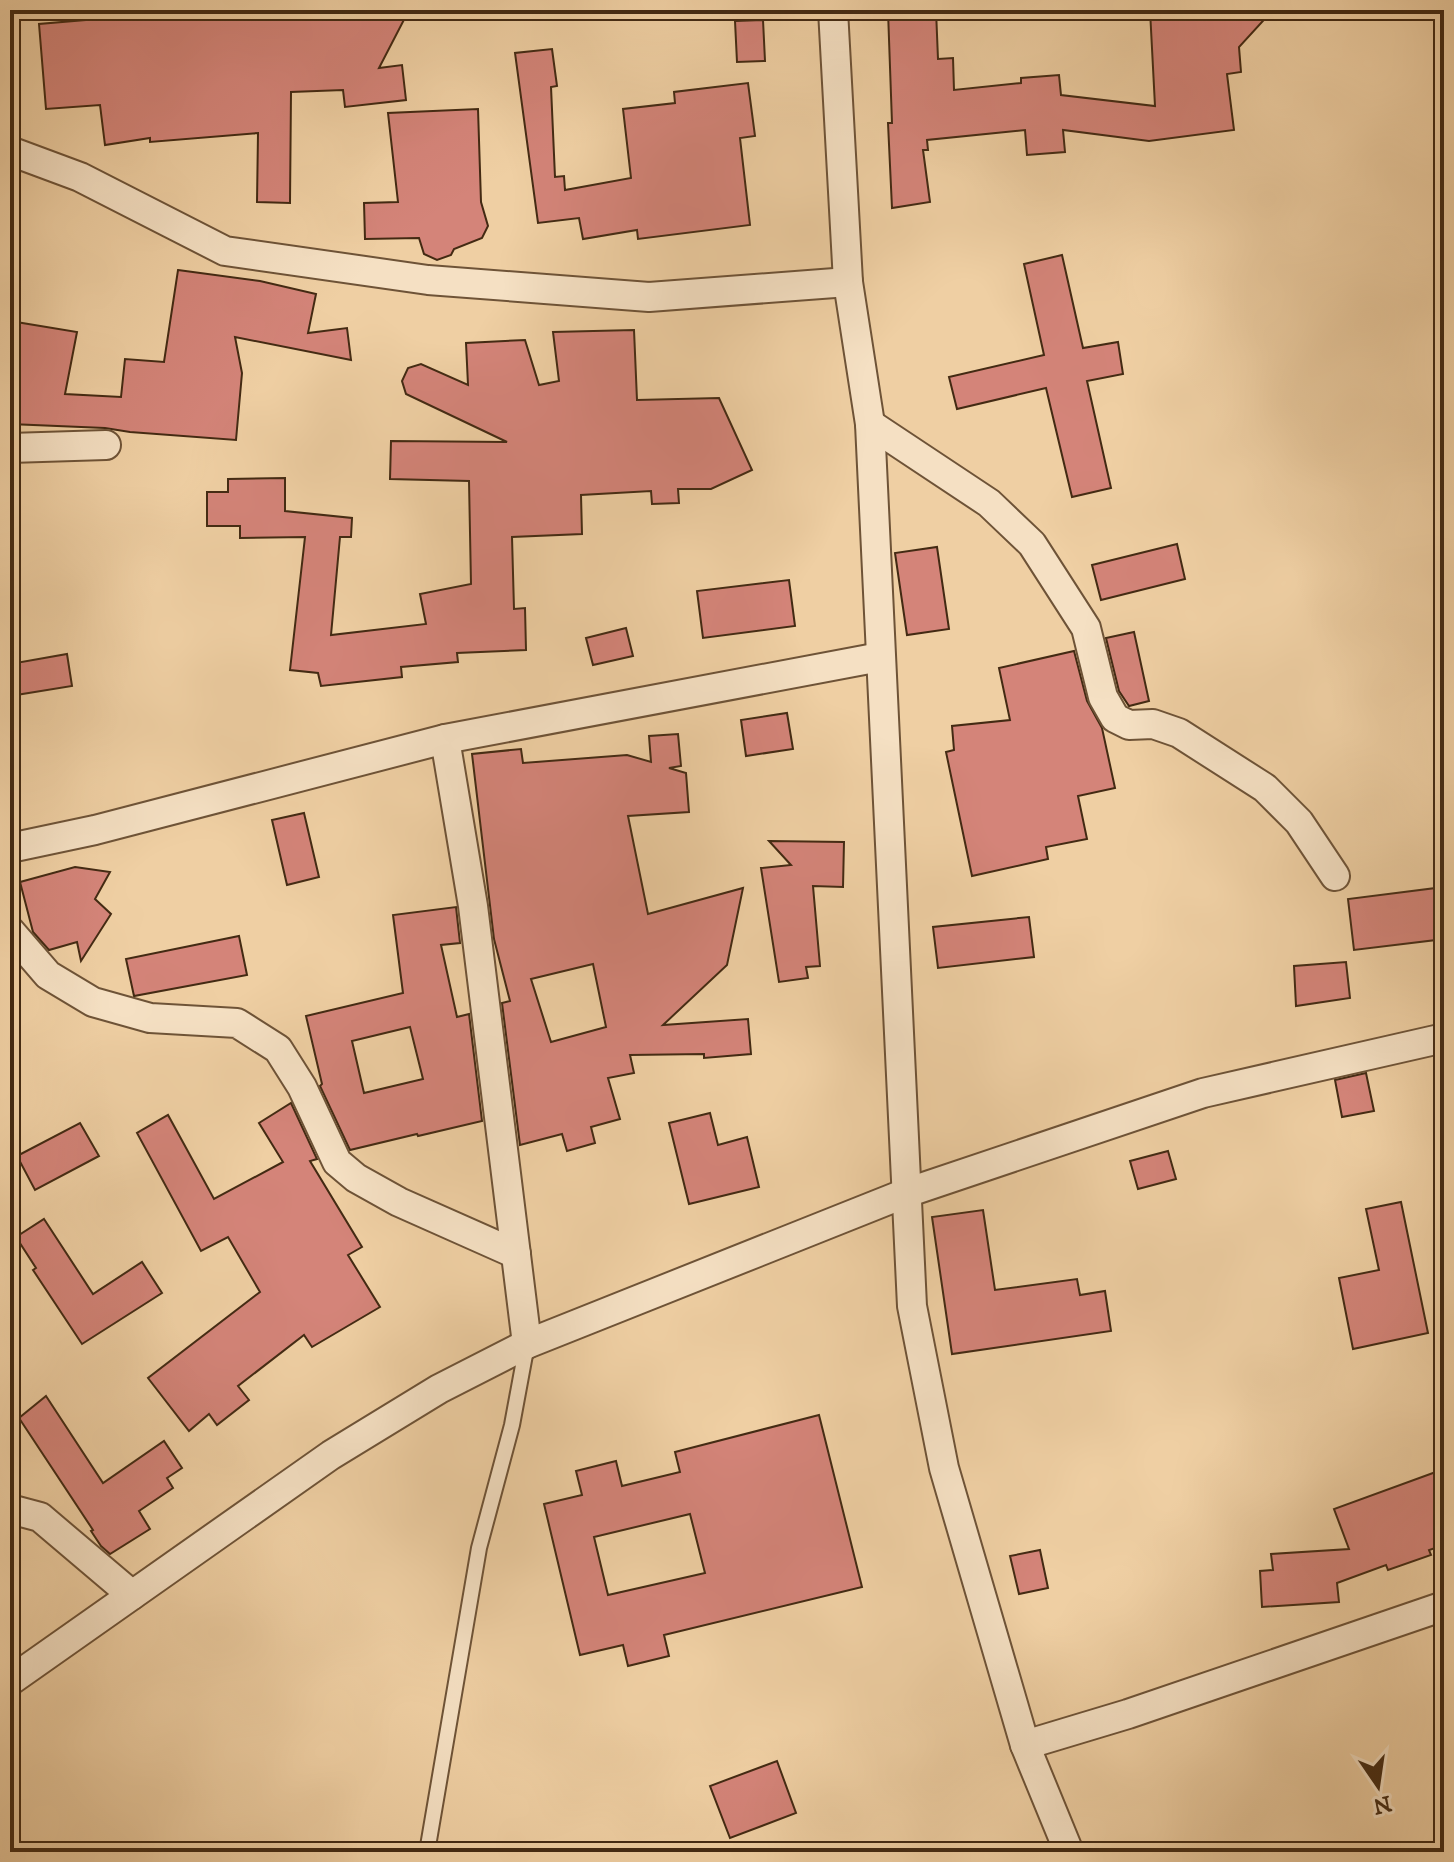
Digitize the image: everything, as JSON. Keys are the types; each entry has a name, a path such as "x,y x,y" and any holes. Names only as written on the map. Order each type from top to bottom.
{"street":[{"path":"833,10 848,282 870,424 912,1306 944,1468 1025,1745 1069,1852"},
{"path":"10,151 80,177 225,251 428,280 649,297 848,282"},
{"path":"870,424 989,503 1032,544 1086,628 1103,697 1115,718 1129,725 1153,724 1179,733 1265,788 1299,822 1335,876"},
{"path":"10,448 106,445"},
{"path":"10,848 95,830 445,739 880,657"},
{"path":"445,739 473,906 527,1344"},
{"path":"10,931 48,975 93,1002 150,1018 237,1023 278,1049 302,1087 337,1162 356,1178 399,1202 516,1254"},
{"path":"10,1681 331,1455 439,1389 527,1344 906,1193 1203,1093 1444,1038"},
{"path":"10,1509 40,1517 132,1595"},
{"path":"1025,1745 1128,1714 1444,1606"}],"lane":[{"path":"427,1852 479,1548 512,1425 527,1344"}],"building":[{"path":"409,10 379,68 402,65 406,100 345,107 343,90 291,92 290,203 257,202 258,133 150,142 150,138 105,145 100,105 46,109 39,24 132,16 132,12"},
{"path":"936,10 938,59 953,58 954,90 1021,83 1021,78 1059,75 1061,95 1155,106 1150,10 1273,10 1239,47 1241,72 1227,74 1234,130 1149,141 1063,130 1065,152 1027,155 1025,130 927,140 928,150 923,150 930,202 892,208 888,11"},
{"path":"763,20 765,61 737,62 735,21"},
{"path":"552,49 557,86 551,87 555,177 564,176 565,190 631,178 623,109 675,103 674,92 748,83 755,136 740,138 750,225 638,239 637,230 583,239 579,218 538,223 515,53"},
{"path":"478,109 481,202 488,226 482,238 454,249 451,255 437,260 424,254 419,238 365,239 364,203 398,202 388,113"},
{"path":"1062,255 1083,348 1118,342 1123,374 1087,381 1111,488 1072,497 1046,388 957,409 949,377 1044,355 1024,264"},
{"path":"178,270 260,281 316,294 308,333 347,328 351,360 235,337 242,373 236,440 105,428 10,424 10,321 77,332 65,394 121,397 125,359 164,362"},
{"path":"634,330 637,400 719,398 752,470 711,489 678,489 679,503 652,504 651,491 581,495 582,534 512,537 514,609 525,608 526,650 457,653 458,662 401,667 402,677 321,686 318,673 290,670 305,537 240,538 240,526 207,526 207,492 228,492 228,479 285,478 285,511 352,518 351,537 340,537 331,635 426,624 420,594 471,584 469,481 390,479 391,441 507,442 406,394 402,381 408,368 421,364 468,385 466,343 525,340 539,385 559,381 553,332"},
{"path":"1177,544 1185,579 1101,600 1092,565"},
{"path":"937,547 949,629 907,635 895,553"},
{"path":"789,580 795,626 703,638 697,591"},
{"path":"626,628 633,656 593,665 586,638"},
{"path":"1134,632 1149,701 1129,706 1119,691 1106,638"},
{"path":"1074,651 1087,701 1102,728 1115,788 1078,796 1087,839 1046,847 1048,859 972,876 946,752 954,750 952,726 1010,720 999,668"},
{"path":"67,654 72,686 10,696 10,664"},
{"path":"787,713 793,749 746,756 741,720"},
{"path":"678,734 681,766 669,768 686,773 689,812 628,816 648,914 743,888 727,965 663,1025 748,1019 751,1054 704,1058 704,1054 630,1055 634,1073 608,1078 620,1119 591,1127 595,1143 567,1151 562,1134 520,1145 502,1003 510,1001 494,939 472,754 521,749 523,763 627,755 651,762 649,736","holes":["593,964 606,1027 551,1042 531,979"]},
{"path":"304,813 319,877 287,885 272,820"},
{"path":"769,841 844,842 843,887 813,886 820,966 806,967 808,978 779,982 761,868 791,865"},
{"path":"75,867 110,872 95,899 111,914 81,961 77,942 49,950 33,932 20,882"},
{"path":"1444,887 1444,939 1354,950 1348,899"},
{"path":"456,907 460,943 441,945 457,1017 469,1014 482,1121 350,1150 320,1086 306,1016 403,993 393,915","holes":["410,1027 423,1079 364,1093 352,1041"]},
{"path":"1029,917 1034,957 938,968 933,927"},
{"path":"239,936 247,975 134,996 126,959"},
{"path":"1346,962 1350,998 1296,1006 1294,966"},
{"path":"1366,1073 1374,1111 1342,1117 1335,1080"},
{"path":"291,1103 317,1159 310,1161 362,1247 348,1255 380,1307 312,1347 304,1335 238,1386 249,1400 217,1425 209,1414 189,1431 148,1378 260,1292 228,1237 201,1251 137,1133 168,1115 214,1199 283,1162 259,1123"},
{"path":"710,1113 718,1145 747,1137 759,1187 689,1204 669,1123"},
{"path":"80,1123 99,1156 35,1190 17,1156"},
{"path":"1168,1151 1176,1179 1138,1189 1130,1161"},
{"path":"1401,1202 1428,1333 1353,1349 1339,1278 1379,1270 1366,1209"},
{"path":"983,1210 995,1290 1077,1279 1080,1295 1105,1291 1111,1331 952,1354 932,1217"},
{"path":"44,1219 93,1294 142,1262 162,1293 82,1344 33,1270 36,1268 16,1237"},
{"path":"46,1396 103,1483 164,1441 182,1468 167,1478 173,1488 139,1511 150,1529 110,1554 101,1546 19,1418"},
{"path":"819,1415 862,1587 664,1635 669,1656 628,1666 623,1645 580,1655 544,1504 582,1495 576,1471 616,1461 622,1486 680,1472 675,1452","holes":["690,1514 705,1573 608,1595 594,1537"]},
{"path":"1444,1469 1444,1545 1429,1550 1431,1555 1388,1570 1386,1565 1337,1583 1339,1602 1262,1607 1260,1571 1273,1570 1271,1554 1349,1549 1334,1509"},
{"path":"1040,1550 1048,1588 1019,1594 1010,1556"},
{"path":"777,1761 796,1813 730,1838 710,1786"}]}
